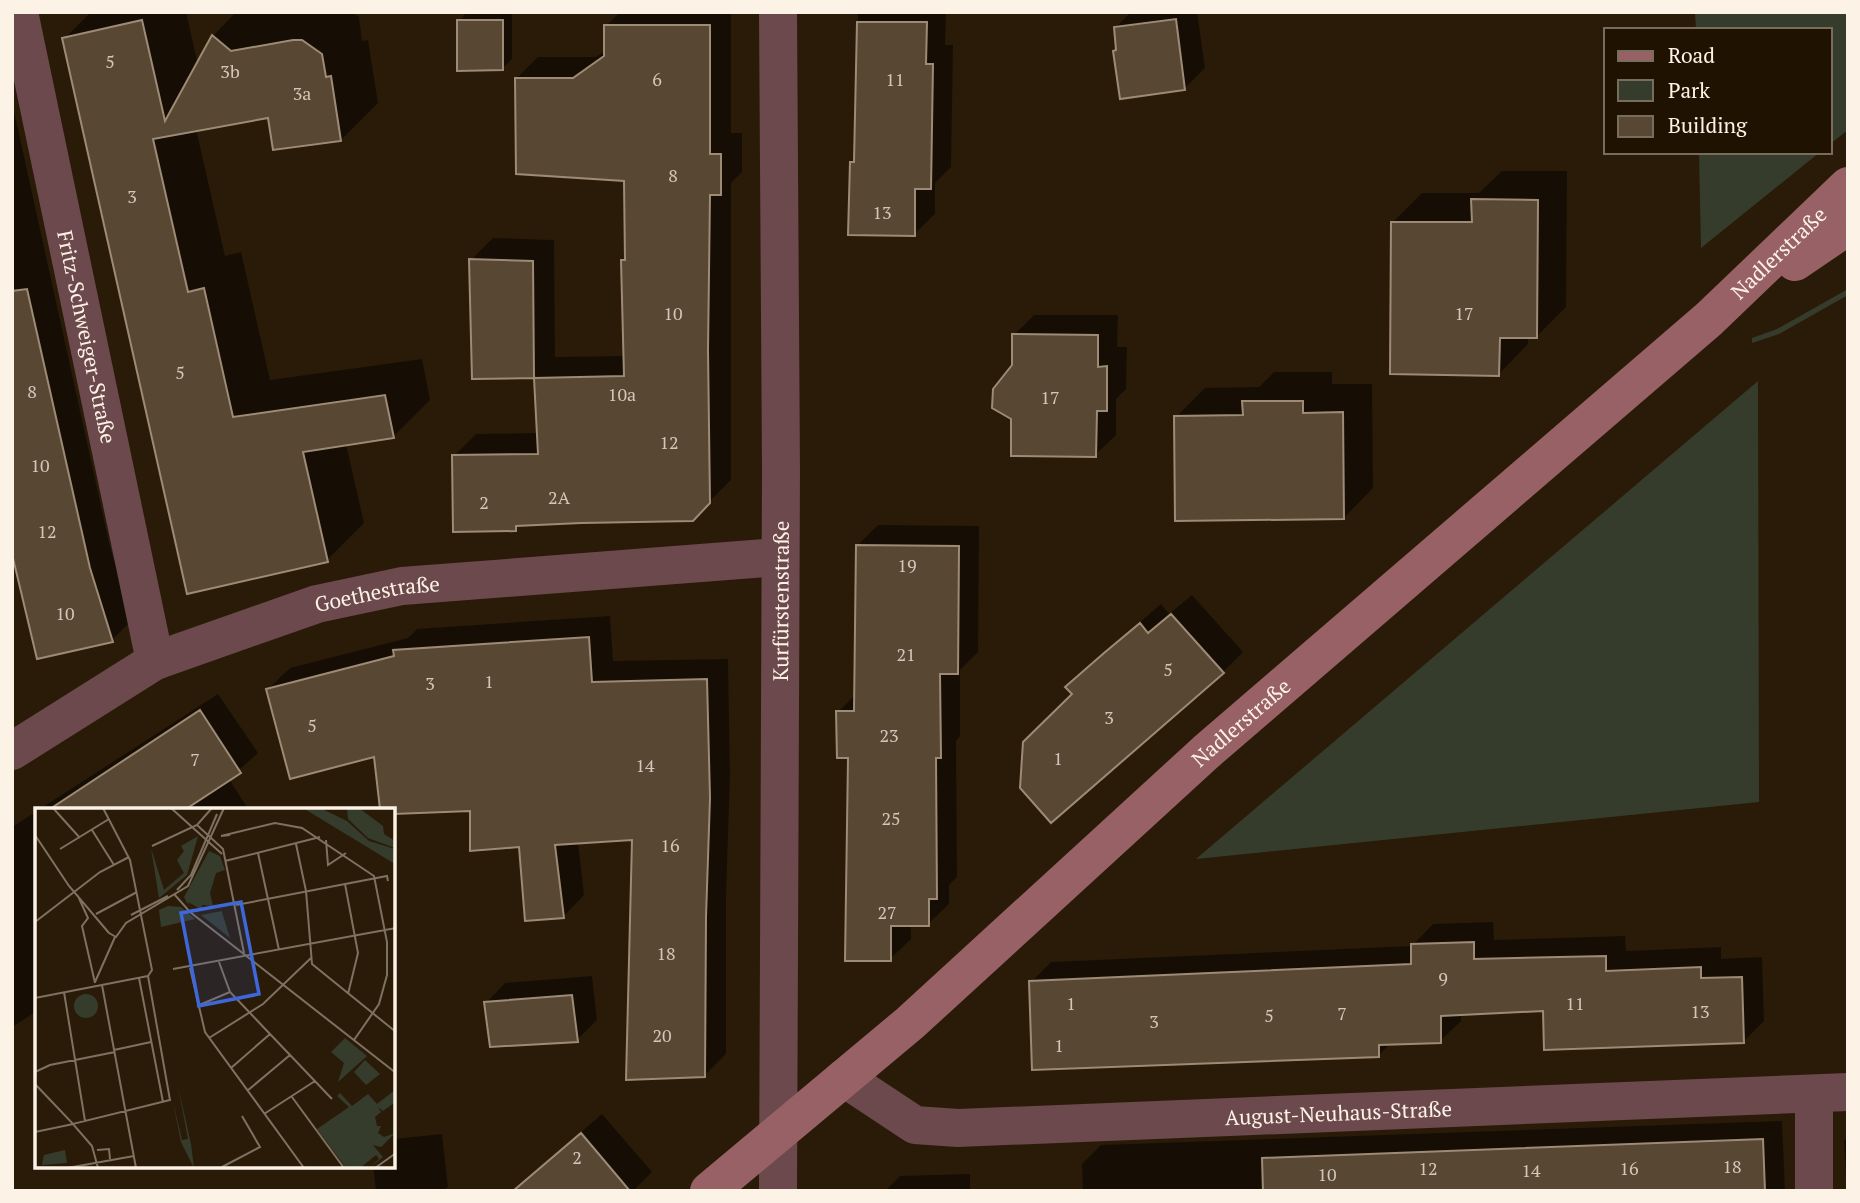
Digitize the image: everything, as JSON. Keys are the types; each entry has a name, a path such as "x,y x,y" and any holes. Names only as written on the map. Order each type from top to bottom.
{"street":[{"name":"Fritz-Schweiger-Straße","path":"19,12 155,662"},
{"name":"Kurfürstenstraße","path":"778,12 778,1191"},
{"name":"Nadlerstraße","path":"709,1191 920,1014 1206,751 1709,318 1848,186"},
{"name":"Nadlerstraße","path":"1709,318 1848,226"},
{"name":"Goethestraße","path":"12,751 155,662 317,604 402,586 779,558"},
{"name":"August-Neuhaus-Straße","path":"844,1078 915,1125 958,1128 1831,1093"},
{"path":"1814,1191 1831,1093"}],"green space":[{"path":"1695,12 1848,12 1848,130 1832,142 1832,28 1696,28"},
{"path":"1699,154 1818,154 1701,248"},
{"path":"1848,289 1848,295 1779,334 1752,343 1752,338 1777,329"},
{"path":"1758,381 1759,802 1196,859"}],"building":[{"path":"1176,19 1185,90 1120,99 1113,51 1116,50 1114,27"},
{"path":"142,20 165,121 212,35 231,51 302,40 322,54 326,77 331,76 341,141 273,150 268,118 153,139 188,292 204,288 233,417 385,395 394,438 303,452 328,562 187,594 62,38"},
{"path":"457,20 503,20 503,70 457,71"},
{"path":"857,22 927,22 926,64 933,64 931,189 915,189 915,236 848,235 850,162 854,162"},
{"path":"604,25 710,25 710,154 721,154 721,195 710,195 710,503 693,521 581,523 516,526 516,531 453,532 452,455 538,454 534,378 624,376 621,260 625,260 624,181 516,174 515,78 573,78 604,56"},
{"path":"1471,199 1538,200 1537,338 1500,338 1499,376 1390,374 1391,222 1472,222"},
{"path":"469,259 533,261 534,378 472,379"},
{"path":"27,289 90,568 113,642 37,659 12,554 12,291"},
{"path":"1012,334 1098,335 1098,367 1107,366 1107,411 1097,411 1096,457 1011,456 1011,419 992,408 993,389 1012,365"},
{"path":"1242,401 1303,401 1303,413 1343,412 1344,519 1175,521 1174,416 1243,415"},
{"path":"856,545 959,546 958,674 940,674 941,758 936,758 937,899 929,899 929,926 891,926 891,961 845,961 848,758 837,758 836,711 854,711"},
{"path":"1171,614 1224,673 1051,823 1020,788 1023,742 1072,694 1065,687 1104,653 1140,623 1148,633"},
{"path":"589,637 592,682 707,679 710,798 705,1077 626,1080 632,840 555,845 564,918 525,921 519,847 470,851 470,811 396,814 396,808 380,808 374,757 290,779 266,689 394,656 393,650"},
{"path":"200,710 241,773 188,808 52,808"},
{"path":"1474,942 1474,959 1606,956 1606,971 1701,967 1701,978 1742,977 1744,1043 1544,1050 1543,1011 1441,1016 1441,1043 1379,1045 1379,1057 1032,1070 1029,981 1411,964 1411,944"},
{"path":"572,995 578,1042 490,1047 484,1002"},
{"path":"581,1133 630,1191 513,1191"},
{"path":"1763,1139 1765,1191 1263,1191 1262,1158"}]}
